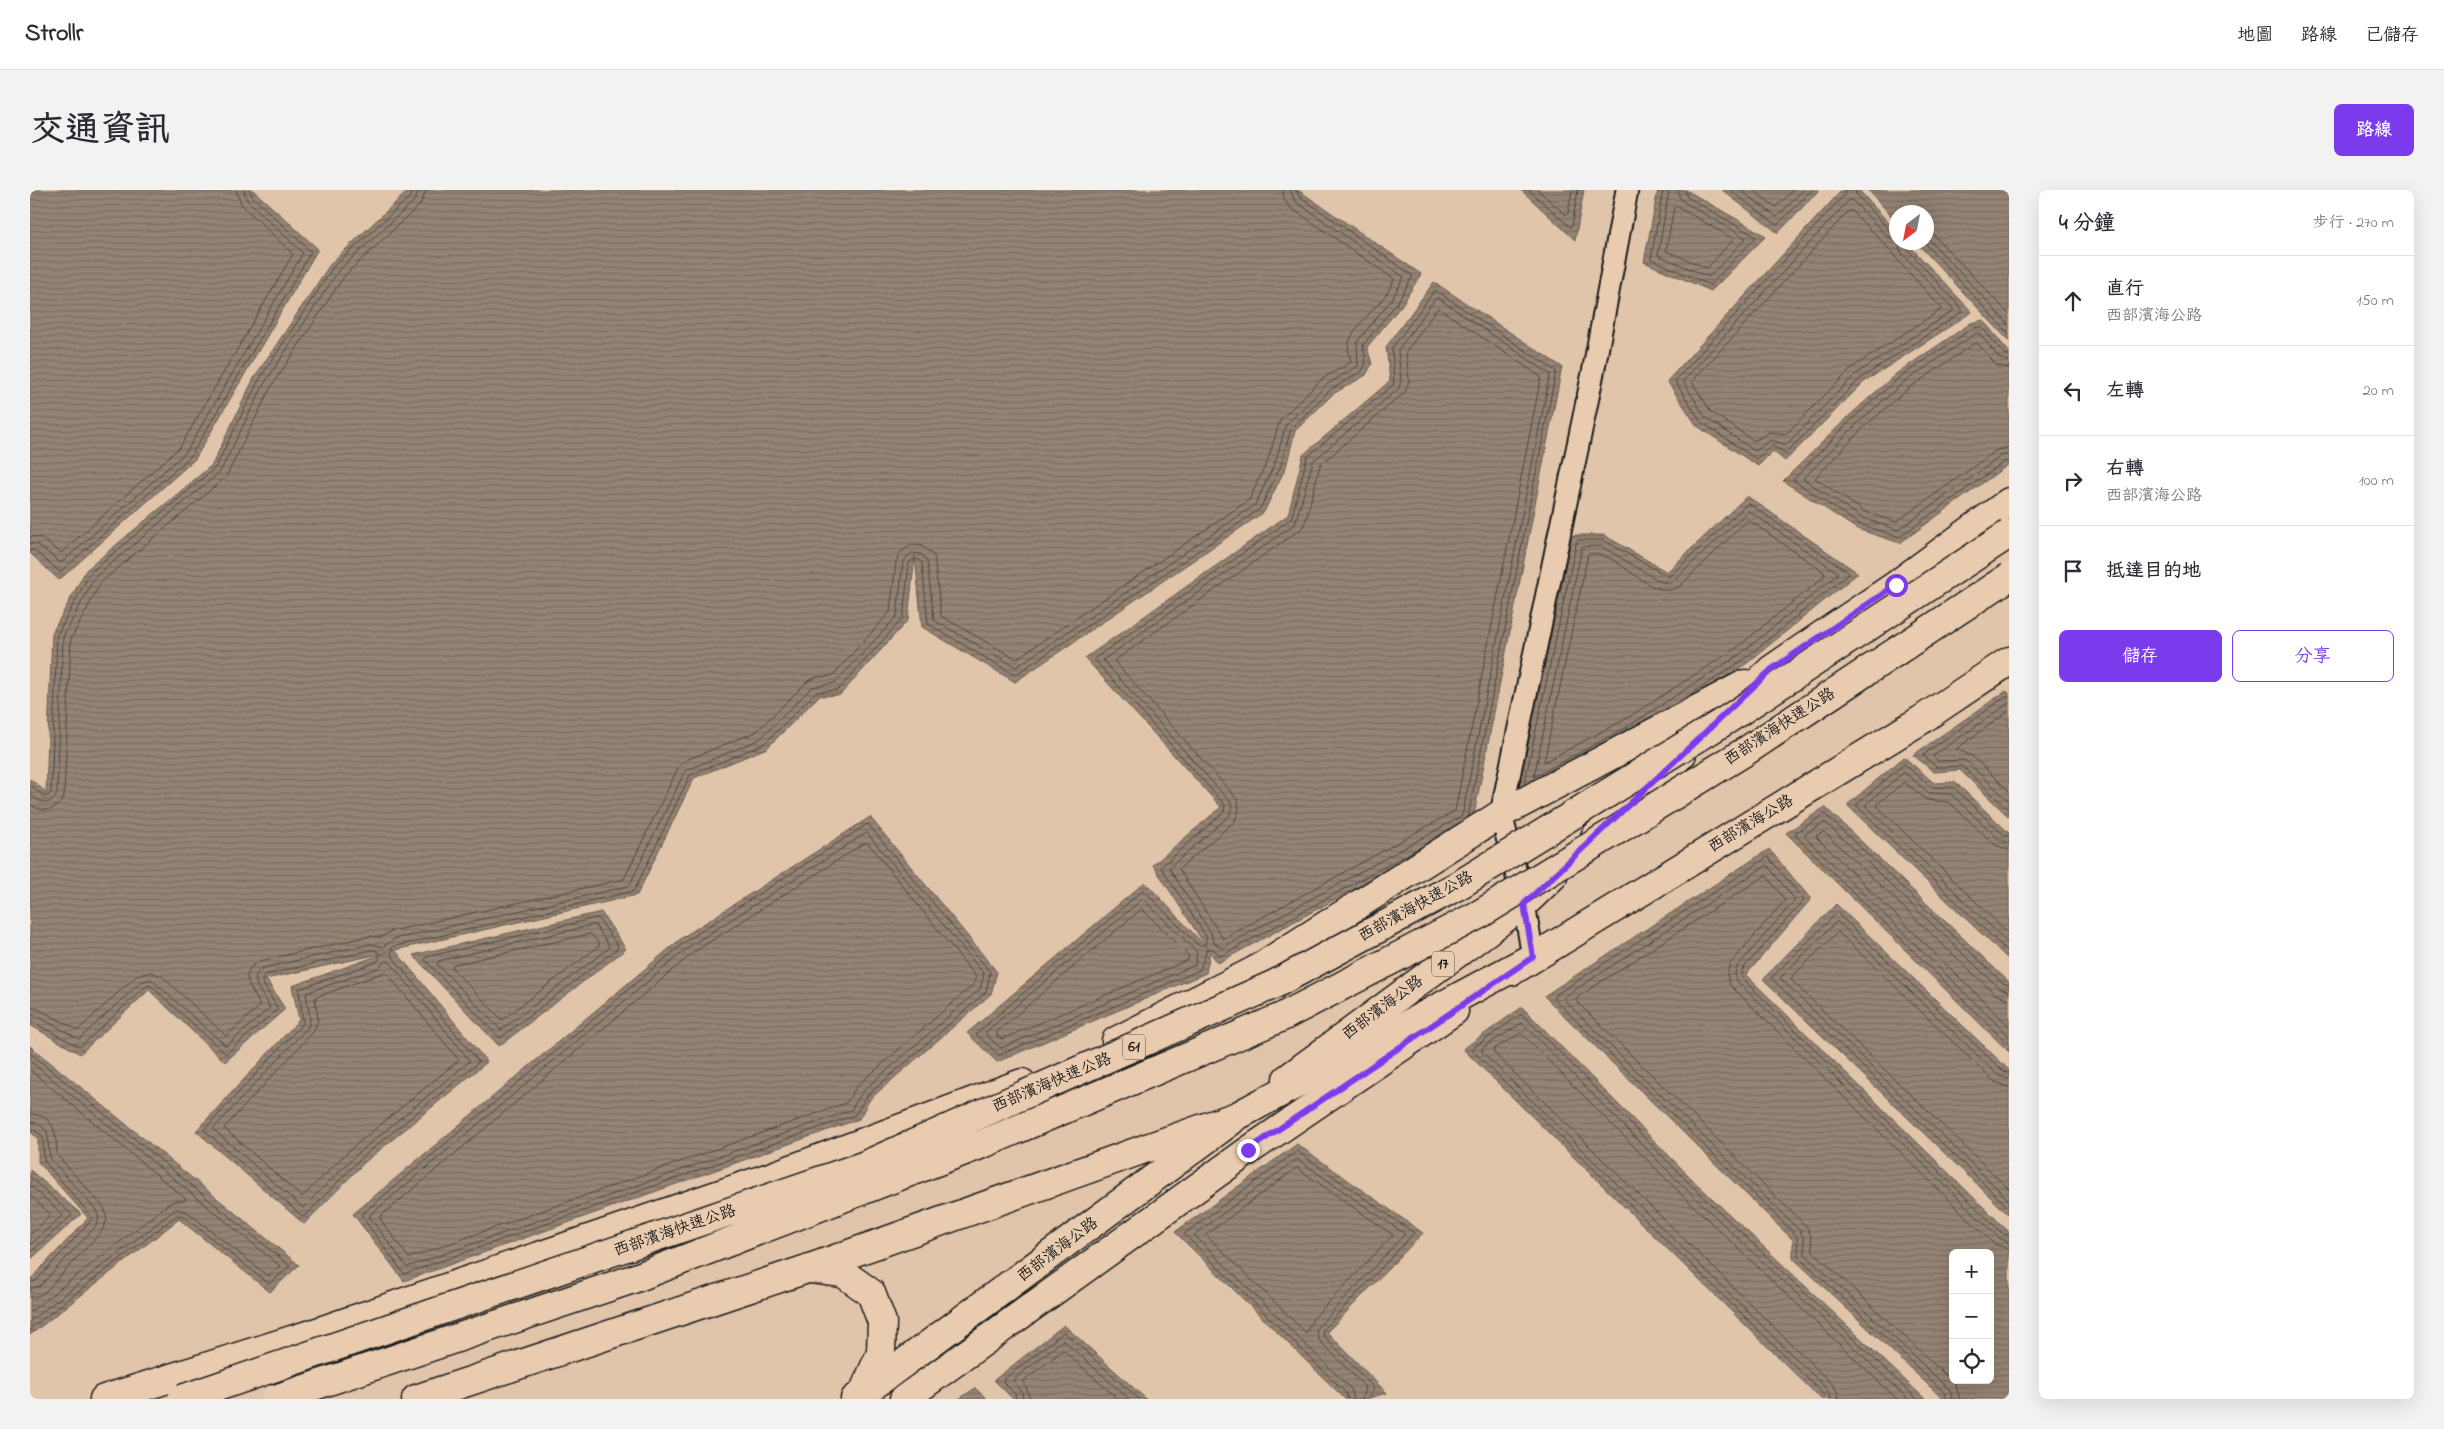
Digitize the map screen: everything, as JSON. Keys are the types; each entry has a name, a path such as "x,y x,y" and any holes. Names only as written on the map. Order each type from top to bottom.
{"main road":[{"name":"西部濱海公路","path":"859,1396 1524,904 1772,669 1896,585 2009,502"},
{"name":"西部濱海快速公路","path":"182,1399 863,1166 1275,984 1458,885 1728,718 2009,534"},
{"name":"西部濱海快速公路","path":"276,1399 643,1276 985,1144 1282,1017 1480,914 1746,750 2009,577"},
{"name":"西部濱海公路","path":"904,1399 1248,1150 1533,957 1922,720 2009,661"},
{"path":"104,1399 320,1331 767,1178 1070,1065 1254,971 1501,814 1772,669"},
{"path":"416,1399 807,1269 1238,1116 1533,957"},
{"path":"807,1269 842,1273 871,1292 882,1322 881,1353 859,1396"}],"street":[{"path":"1533,957 1524,904 1501,814 1593,374 1627,190"}],"water":[{"path":"30,190 253,190 318,249 195,459 59,580 30,553"},
{"path":"409,190 1298,190 1421,274 1401,306 1367,347 1372,364 1366,375 1333,394 1295,431 1286,467 1264,512 1015,682 922,627 915,556 908,620 840,695 819,696 767,748 694,778 637,895 395,950 487,1062 365,1162 304,1224 196,1131 299,1020 292,986 388,952 266,979 285,1009 225,1062 149,990 80,1054 30,1025 30,779 46,792 52,633 86,570 212,465 254,378 331,263"},
{"path":"1521,190 1584,190 1575,240"},
{"path":"1658,190 1686,190 1766,236 1711,291 1644,262"},
{"path":"1722,190 1819,190 1778,233"},
{"path":"1842,190 1859,190 1889,223 1889,250 1914,250 1972,312 1864,382 1785,461 1773,451 1758,466 1697,426 1667,381"},
{"path":"1868,190 2009,190 2009,341 1924,250 1934,250 1934,205 1889,205 1889,213"},
{"path":"1434,282 1562,367 1472,825 1218,963 1210,952 1206,973 997,1062 967,1033 1145,882 1207,948 1153,865 1221,807 1085,658 1288,515 1303,455 1390,381 1386,347"},
{"path":"1983,320 2009,352 2009,464 1900,543 1857,529 1783,481 1850,415 1897,373 1971,323"},
{"path":"1747,496 1858,573 1746,664 1633,737 1516,802 1572,535 1604,535 1667,572"},
{"path":"2006,691 2009,693 2009,817 1960,770 1934,772 1913,755"},
{"path":"1904,757 1934,783 1955,782 2009,833 2009,960 1847,805"},
{"path":"1825,807 2009,982 2009,1052 1786,833"},
{"path":"870,817 997,972 991,994 870,1099 859,1119 404,1281 353,1214 683,937"},
{"path":"1769,849 1811,899 1746,975 2009,1232 2009,1399 1943,1399 1793,1258 1793,1240 1544,996"},
{"path":"1836,904 2009,1070 2009,1215 1763,979"},
{"path":"601,912 626,949 499,1046 413,955"},
{"path":"1522,1007 1697,1184 1925,1399 1821,1399 1463,1049"},
{"path":"30,1046 299,1265 270,1292 179,1219 30,1335 30,1280 88,1218 38,1162 38,1138 30,1132"},
{"path":"1297,1144 1423,1233 1327,1332 1387,1393 1365,1399 1345,1399 1175,1232"},
{"path":"30,1170 81,1214 30,1260"},
{"path":"1064,1325 1146,1399 1013,1399 994,1380"},
{"path":"975,1388 987,1399 959,1399"}],"route":[{"path":"1248,1150 1533,957 1524,904 1772,669 1896,585"}]}
